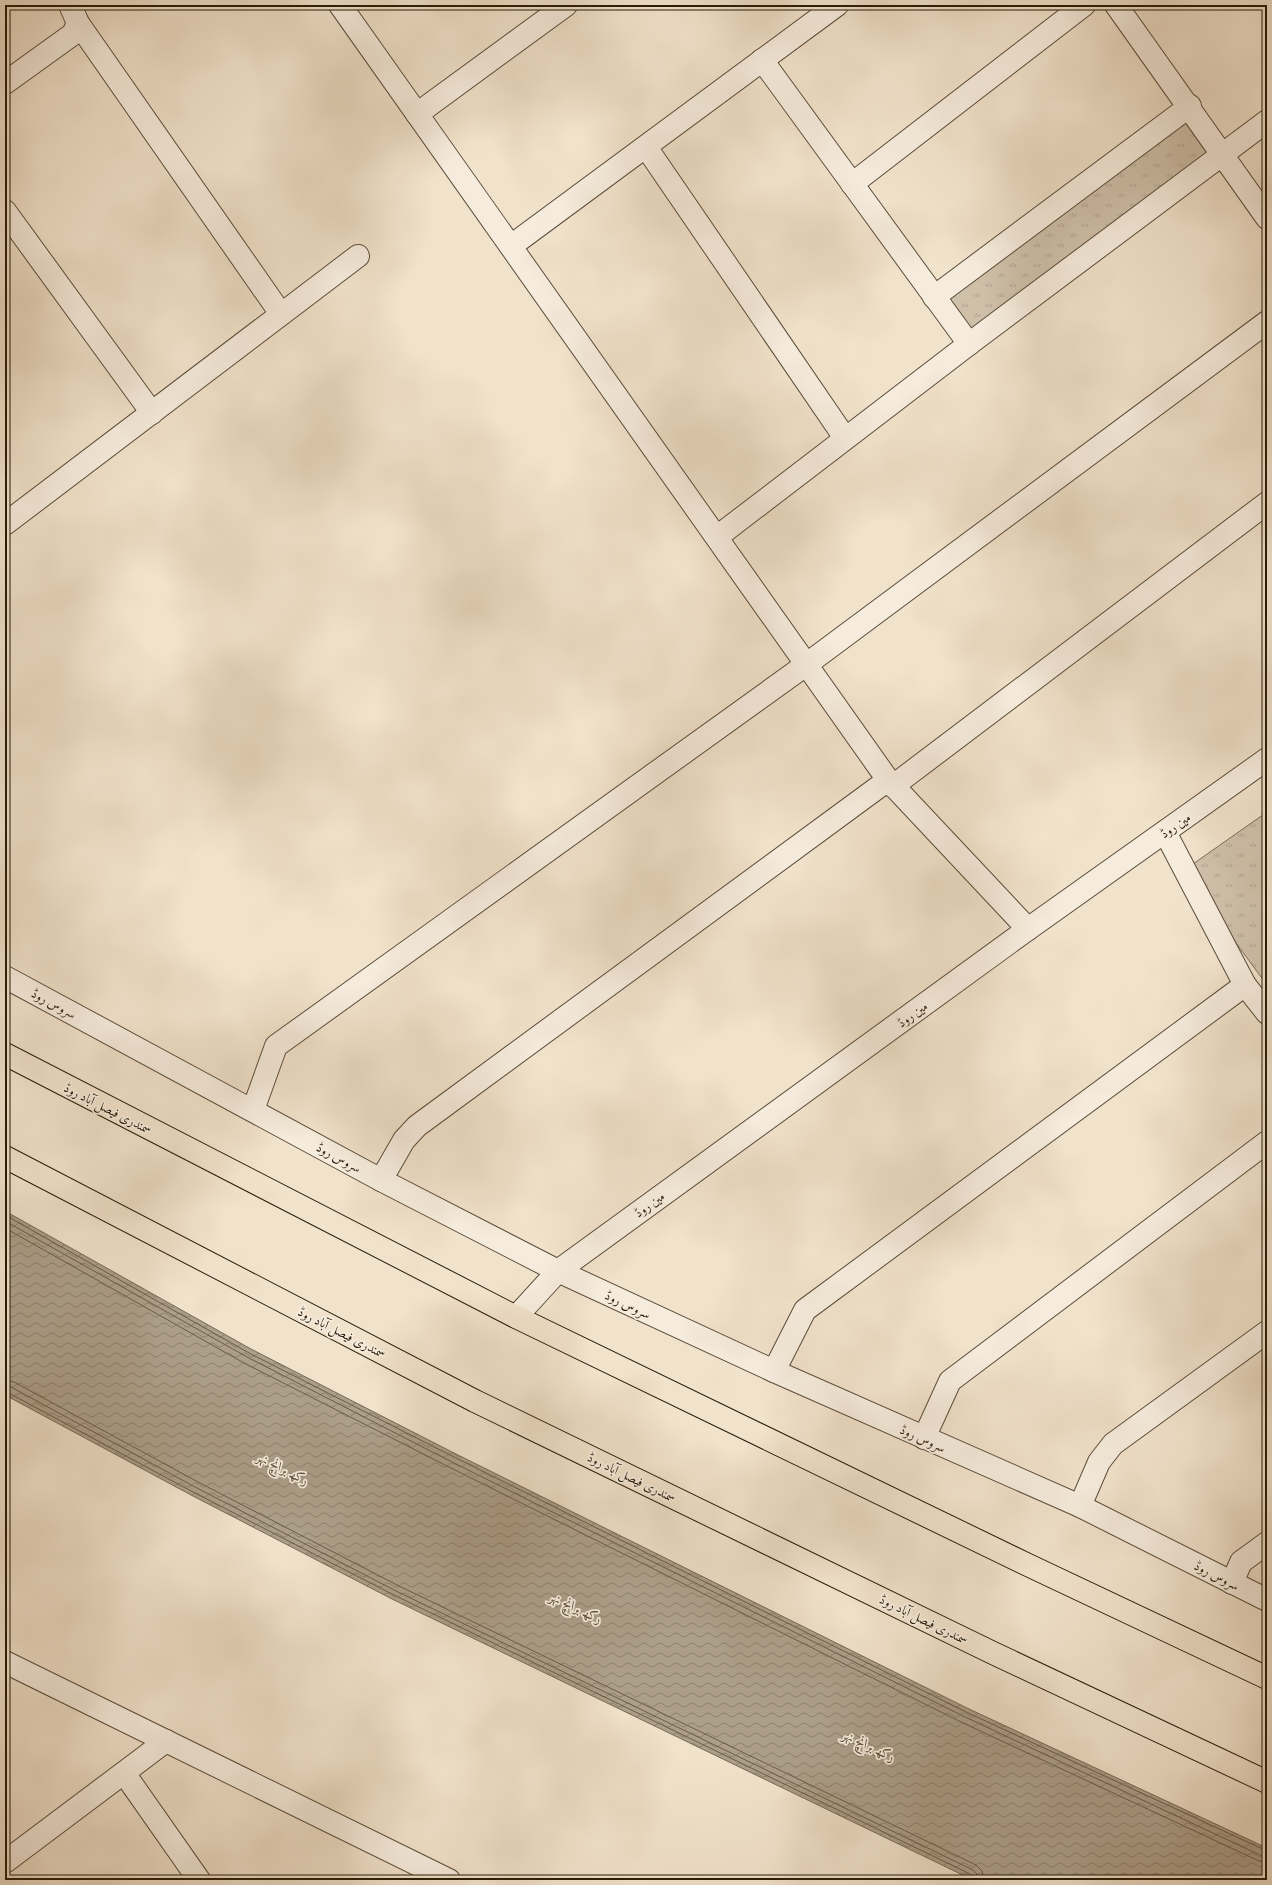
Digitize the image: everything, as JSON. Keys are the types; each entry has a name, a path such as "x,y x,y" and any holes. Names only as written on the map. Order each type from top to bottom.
{"main road":[{"name":"سمندری فیصل آباد روڈ","path":"5,1054 516,1317 1021,1562 1267,1678"},
{"name":"سمندری فیصل آباد روڈ","path":"5,1157 475,1401 993,1653 1267,1782"}],"street":[{"path":"340,5 891,783 1028,929"},
{"path":"417,114 566,5"},
{"path":"852,184 1084,5"},
{"path":"1116,5 1190,106 1267,218"},
{"path":"511,246 831,7"},
{"path":"5,83 73,34 74,14"},
{"path":"74,14 281,314"},
{"path":"762,60 969,344"},
{"path":"934,297 1190,106"},
{"path":"716,537 969,344 1267,121"},
{"path":"646,146 845,438"},
{"path":"5,211 152,413"},
{"path":"5,524 358,256"},
{"path":"252,1110 276,1046 807,664 1267,322"},
{"path":"381,1180 404,1140 417,1126 891,783 1267,503"},
{"name":"مین روڈ","path":"516,1317 558,1271 1028,929 1267,759"},
{"path":"1164,832 1245,985 1267,1013"},
{"name":"سروس روڈ","path":"5,977 381,1180 558,1271 774,1371 1080,1506 1267,1600"},
{"path":"774,1371 805,1310 1245,985"},
{"path":"924,1438 950,1381 1267,1142"},
{"path":"1080,1506 1099,1462 1113,1444 1267,1332"},
{"path":"1232,1583 1241,1562 1267,1543"},
{"path":"5,1662 449,1880"},
{"path":"5,1862 166,1741"},
{"path":"124,1773 199,1880"}],"green space":[{"path":"1185,122 1210,157 971,335 947,298"},
{"path":"1267,812 1267,985 1183,871"}],"water":[{"name":"رکھ برانچ نہر","path":"5,1211 251,1349 452,1452 967,1708 1267,1848 1267,1880 973,1880 392,1599 191,1495 5,1395"}]}
